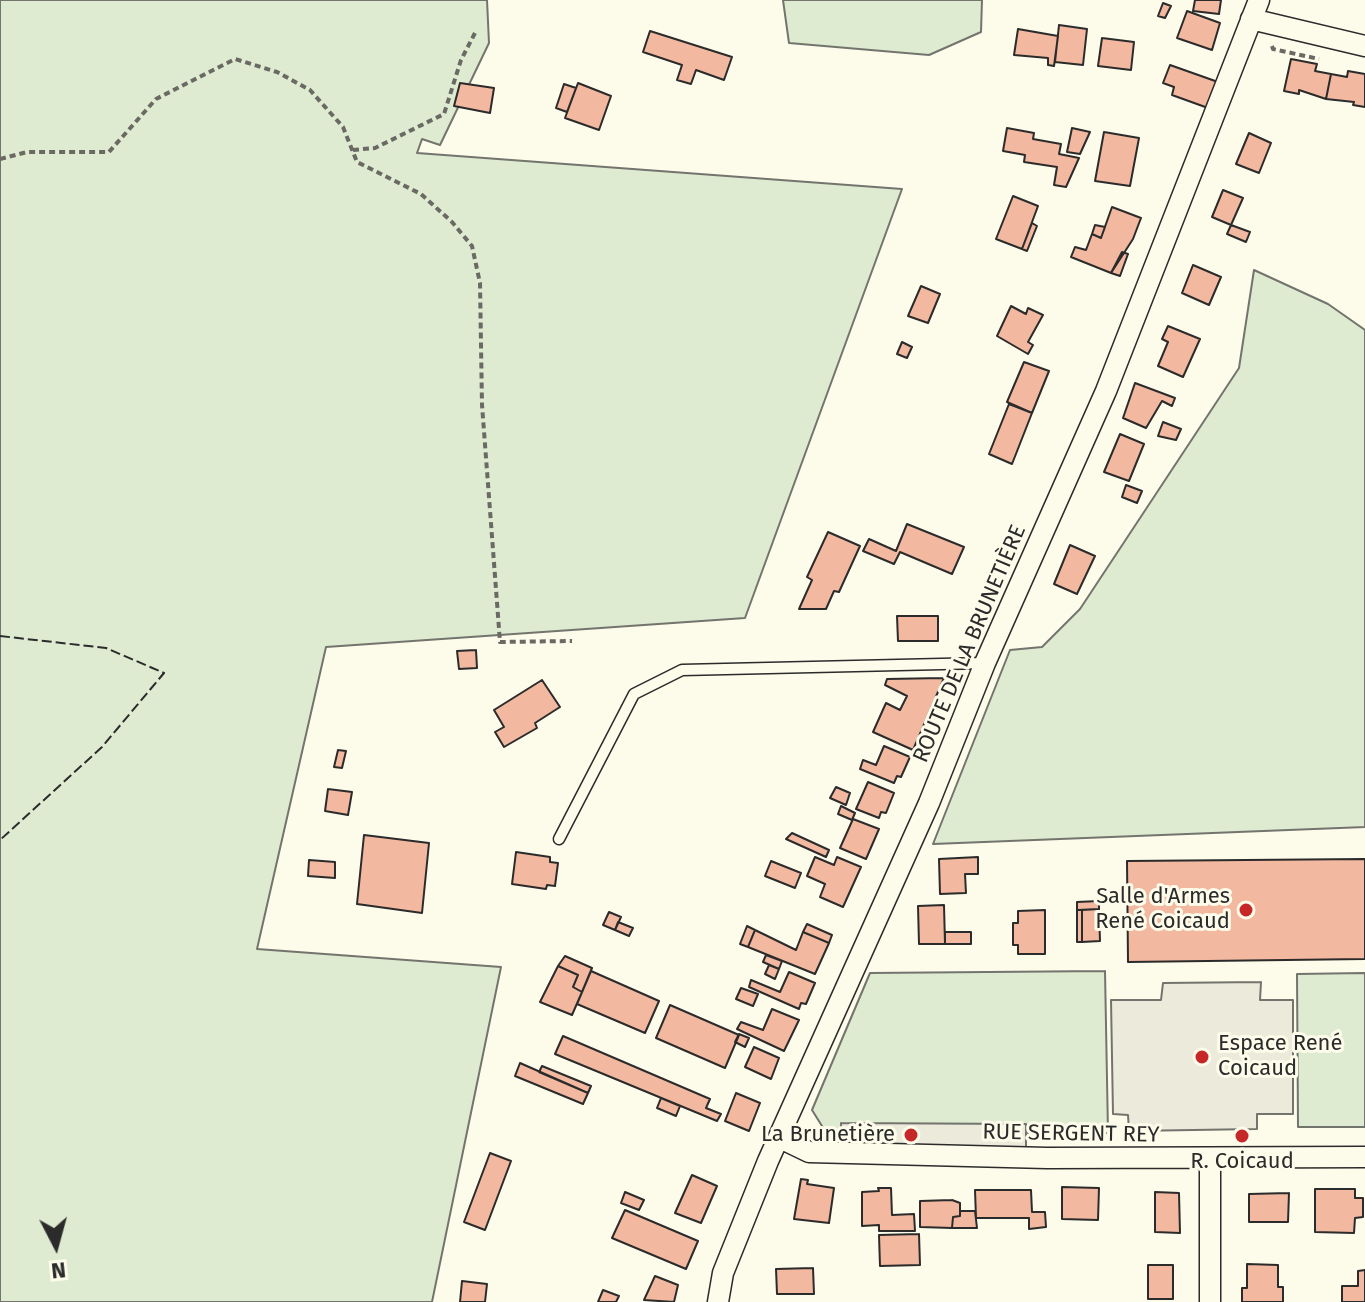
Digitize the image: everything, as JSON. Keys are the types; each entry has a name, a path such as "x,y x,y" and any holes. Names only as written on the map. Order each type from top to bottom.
{"street":[{"path":"1255,10 1365,46"},
{"name":"ROUTE DE LA BRUNETIÈRE","path":"718,1302 723,1273 780,1138 929,803 985,663 1106,391 1255,10"},
{"name":"RUE SERGENT REY","path":"780,1138 809,1152 1210,1159 1365,1157"},
{"path":"1210,1159 1210,1302"}],"lane":[{"path":"559,839 634,694 682,670 985,663"}],"path":[{"path":"353,150 375,148 444,114 461,60 476,31"},
{"path":"0,159 27,152 109,152 156,99 235,59 277,72 310,90 343,127 357,162 421,194 452,222 472,246 480,283 482,405 500,642 572,641"}],"green space":[{"path":"0,0 487,0 489,43 440,145 422,139 417,153 902,189 745,618 326,647 257,949 501,967 432,1302 0,1302"},
{"path":"783,0 982,0 981,32 929,55 789,43"},
{"path":"1254,270 1328,304 1365,330 1365,827 933,844 1010,650 1042,647 1080,609 1239,368"},
{"path":"1105,971 1108,1133 827,1134 812,1110 870,973"},
{"path":"1365,973 1365,1127 1298,1127 1297,974"}],"shaded area":[{"name":"Espace René Coicaud","path":"1261,982 1260,1000 1293,1000 1293,1114 1257,1114 1257,1129 1129,1131 1128,1115 1113,1114 1111,1000 1161,1000 1163,983"},
{"path":"841,1123 1026,1124 1026,1158 842,1153"}],"building":[{"path":"1195,0 1221,0 1219,14 1193,11"},
{"path":"1163,3 1171,6 1165,18 1158,16"},
{"path":"1187,11 1220,23 1212,50 1177,38"},
{"path":"1059,25 1087,29 1083,65 1055,62"},
{"path":"1018,29 1058,36 1054,66 1048,65 1048,58 1014,55"},
{"path":"650,31 732,57 724,80 696,70 691,84 677,80 682,65 643,52"},
{"path":"1102,38 1134,42 1131,70 1098,66"},
{"path":"1291,59 1317,64 1315,71 1331,74 1326,99 1299,90 1299,94 1284,91"},
{"path":"1170,65 1218,82 1208,108 1172,95 1174,87 1163,83"},
{"path":"1348,71 1365,74 1365,107 1353,105 1354,102 1326,99 1331,74 1347,77"},
{"path":"460,83 494,88 490,113 454,106"},
{"path":"578,83 611,96 599,130 565,118"},
{"path":"564,84 576,88 567,112 556,108"},
{"path":"1007,128 1034,133 1033,139 1061,144 1059,154 1079,158 1066,187 1054,185 1057,167 1024,162 1025,155 1003,151"},
{"path":"1072,128 1090,132 1080,154 1067,152"},
{"path":"1104,132 1139,138 1130,186 1095,181"},
{"path":"1249,133 1271,143 1259,173 1236,164"},
{"path":"1223,190 1243,198 1231,225 1212,217"},
{"path":"1013,196 1038,206 1022,249 996,239"},
{"path":"1112,207 1141,218 1133,239 1111,273 1071,257 1075,247 1086,250 1092,234 1101,238"},
{"path":"1032,223 1037,226 1027,251 1022,249"},
{"path":"1095,225 1105,227 1101,238 1092,234"},
{"path":"1231,225 1250,232 1246,242 1227,234"},
{"path":"1122,252 1128,254 1120,276 1111,273"},
{"path":"1193,265 1221,277 1209,305 1182,293"},
{"path":"921,286 940,294 928,323 908,316"},
{"path":"1011,306 1026,314 1028,308 1043,315 1028,342 1033,345 1028,354 997,336"},
{"path":"1168,326 1200,339 1183,377 1158,366 1168,342 1162,339"},
{"path":"902,342 912,347 907,358 897,354"},
{"path":"1024,362 1049,371 1032,413 1007,402"},
{"path":"1135,383 1175,398 1172,406 1162,401 1146,428 1123,418"},
{"path":"1009,404 1032,413 1012,464 989,454"},
{"path":"1163,422 1181,429 1176,440 1158,436"},
{"path":"1120,434 1144,444 1129,481 1104,472"},
{"path":"1126,485 1142,491 1137,503 1122,497"},
{"path":"907,524 964,547 952,574 900,552 894,564 863,551 869,539 896,551"},
{"path":"828,532 860,546 839,592 834,591 826,609 799,609 812,580 807,577"},
{"path":"1070,545 1095,556 1077,594 1054,584"},
{"path":"897,616 938,616 938,641 898,641"},
{"path":"476,650 477,668 459,669 457,651"},
{"path":"944,678 913,750 873,732 886,703 900,710 907,696 885,685 887,679"},
{"path":"542,680 560,707 535,723 537,728 504,747 495,732 504,727 494,710"},
{"path":"884,746 910,757 901,777 897,776 894,783 860,769 863,760 876,765"},
{"path":"338,750 346,751 342,768 334,767"},
{"path":"868,782 894,793 886,813 881,812 879,818 856,809"},
{"path":"836,787 850,793 846,805 830,798"},
{"path":"328,789 352,792 348,815 325,811"},
{"path":"841,806 855,813 852,820 838,814"},
{"path":"853,819 879,829 866,859 840,848"},
{"path":"792,833 829,850 826,857 786,839"},
{"path":"364,835 429,843 422,913 357,904"},
{"path":"516,852 550,857 550,862 558,863 555,886 547,885 546,889 512,884"},
{"path":"815,857 834,865 837,857 861,867 843,907 820,897 825,884 807,876"},
{"path":"978,857 978,874 965,874 966,893 940,894 939,859"},
{"name":"Salle d'Armes René Coicaud","path":"1365,859 1365,959 1128,962 1127,861"},
{"path":"309,860 335,862 335,878 308,876"},
{"path":"771,861 801,873 795,888 765,876"},
{"path":"1099,901 1099,909 1077,910 1077,902"},
{"path":"944,905 945,944 919,944 918,906"},
{"path":"1099,909 1100,941 1082,942 1082,910"},
{"path":"1045,910 1045,954 1018,954 1018,945 1013,945 1013,923 1018,923 1018,911"},
{"path":"1077,910 1082,910 1082,942 1077,942"},
{"path":"609,912 621,917 615,930 603,925"},
{"path":"618,922 633,928 629,936 615,930"},
{"path":"807,924 832,935 829,943 803,932"},
{"path":"747,926 755,930 748,947 740,944"},
{"path":"755,930 796,950 803,932 829,943 815,974 748,947"},
{"path":"945,932 971,932 971,944 945,944"},
{"path":"766,955 782,961 779,969 763,962"},
{"path":"565,956 592,968 582,992 573,987 578,975 558,966"},
{"path":"769,965 779,969 775,979 765,974"},
{"path":"558,966 578,975 573,987 582,992 572,1015 540,1002"},
{"path":"591,971 659,1001 645,1033 577,1004"},
{"path":"789,972 815,983 806,1004 801,1003 799,1009 749,987 751,980 780,992"},
{"path":"741,988 758,994 753,1006 736,999"},
{"path":"670,1005 739,1035 725,1068 656,1038"},
{"path":"772,1009 799,1020 784,1051 737,1029 741,1022 763,1030"},
{"path":"739,1034 749,1038 745,1047 735,1042"},
{"path":"563,1036 710,1099 706,1108 721,1114 717,1121 555,1054"},
{"path":"754,1047 779,1058 771,1079 745,1067"},
{"path":"520,1063 588,1093 583,1104 515,1076"},
{"path":"542,1066 591,1086 588,1093 539,1072"},
{"path":"736,1093 760,1103 749,1131 725,1121"},
{"path":"661,1098 680,1106 676,1116 657,1108"},
{"path":"490,1153 511,1161 485,1230 464,1222"},
{"path":"692,1175 717,1186 701,1223 675,1213"},
{"path":"801,1179 808,1180 807,1184 834,1188 829,1223 794,1219"},
{"path":"1062,1187 1099,1188 1098,1220 1062,1219"},
{"path":"878,1188 891,1188 892,1215 914,1214 915,1231 879,1231 879,1225 862,1226 862,1192 879,1191"},
{"path":"1315,1189 1355,1189 1355,1198 1363,1198 1363,1217 1355,1218 1354,1233 1315,1232"},
{"path":"975,1190 1031,1190 1032,1212 1045,1212 1046,1227 1029,1229 1029,1218 976,1218"},
{"path":"625,1192 644,1200 639,1210 621,1203"},
{"path":"1155,1192 1179,1193 1180,1233 1155,1232"},
{"path":"1289,1193 1288,1222 1249,1222 1249,1194"},
{"path":"952,1200 960,1203 960,1216 953,1217 952,1228 920,1227 920,1201"},
{"path":"625,1210 698,1241 686,1269 612,1238"},
{"path":"960,1211 975,1211 977,1228 952,1228 953,1217 960,1216"},
{"path":"919,1234 920,1265 880,1266 879,1235"},
{"path":"1247,1264 1278,1265 1278,1287 1283,1287 1283,1302 1242,1302 1242,1288 1247,1288"},
{"path":"1148,1265 1173,1265 1173,1299 1148,1299"},
{"path":"813,1268 814,1294 777,1294 776,1269"},
{"path":"1365,1270 1365,1302 1342,1302 1342,1286 1358,1286 1358,1271"},
{"path":"655,1276 678,1285 674,1302 644,1300"},
{"path":"462,1281 487,1284 485,1302 460,1302"},
{"path":"603,1290 619,1296 616,1302 598,1302"}],"fence":[{"path":"0,636 106,648 164,673 102,747 0,840"}],"place":[{"name":"Salle d'Armes René Coicaud","path":"1246,910"},
{"name":"Espace René Coicaud","path":"1202,1057"},
{"name":"La Brunetière","path":"911,1135"},
{"name":"R. Coicaud","path":"1242,1136"}]}
